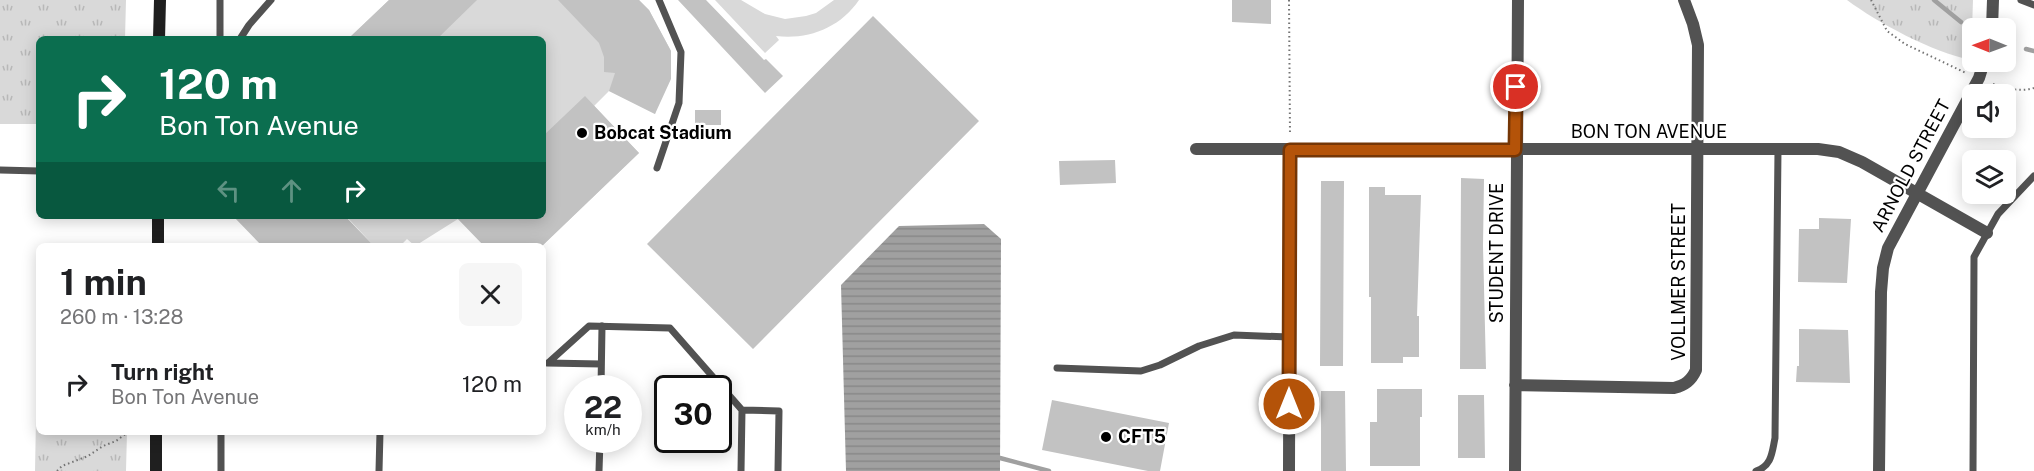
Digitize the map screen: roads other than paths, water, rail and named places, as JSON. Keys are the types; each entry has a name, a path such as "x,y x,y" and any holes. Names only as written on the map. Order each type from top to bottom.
{"main road":[{"path":"159,0 159,36"},
{"path":"158,243 159,219"},
{"path":"156,435 156,471"}],"street":[{"name":"STUDENT DRIVE","path":"1515,471 1515,150 1518,0"},
{"path":"1684,0 1698,45 1698,150"},
{"path":"1993,18 1994,0"},
{"name":"ARNOLD STREET","path":"1879,471 1883,268 1888,248 1981,72"},
{"name":"BON TON AVENUE","path":"1196,149 1818,150 1839,152 1917,192 1987,233"},
{"path":"1288,471 1290,150"},
{"name":"VOLLMER STREET","path":"1515,385 1674,388 1692,378 1696,370 1698,150"}],"lane":[{"path":"220,0 220,36"},
{"path":"242,36 271,0"},
{"path":"657,168 679,102 681,52 659,0"},
{"path":"2021,0 2034,5"},
{"path":"1756,471 1763,469 1771,458 1775,438 1778,150"},
{"path":"0,170 36,171"},
{"path":"1973,471 1974,258 1998,214 2034,176"},
{"path":"546,362 589,326 670,328 742,410 741,471"},
{"path":"601,375 602,326"},
{"path":"1058,368 1141,371 1160,365 1199,346 1234,335 1289,337"},
{"path":"546,363 601,364"},
{"path":"742,410 779,411 778,471"},
{"path":"221,435 221,471"},
{"path":"380,435 380,471"},
{"path":"599,471 600,453"}],"waterway":[{"path":"1934,0 1961,22"},
{"path":"2026,49 2034,51"},
{"path":"1000,458 1049,471"}],"place":[{"name":"Bobcat Stadium","path":"582,133"},
{"name":"CFT5","path":"1106,437"}]}
